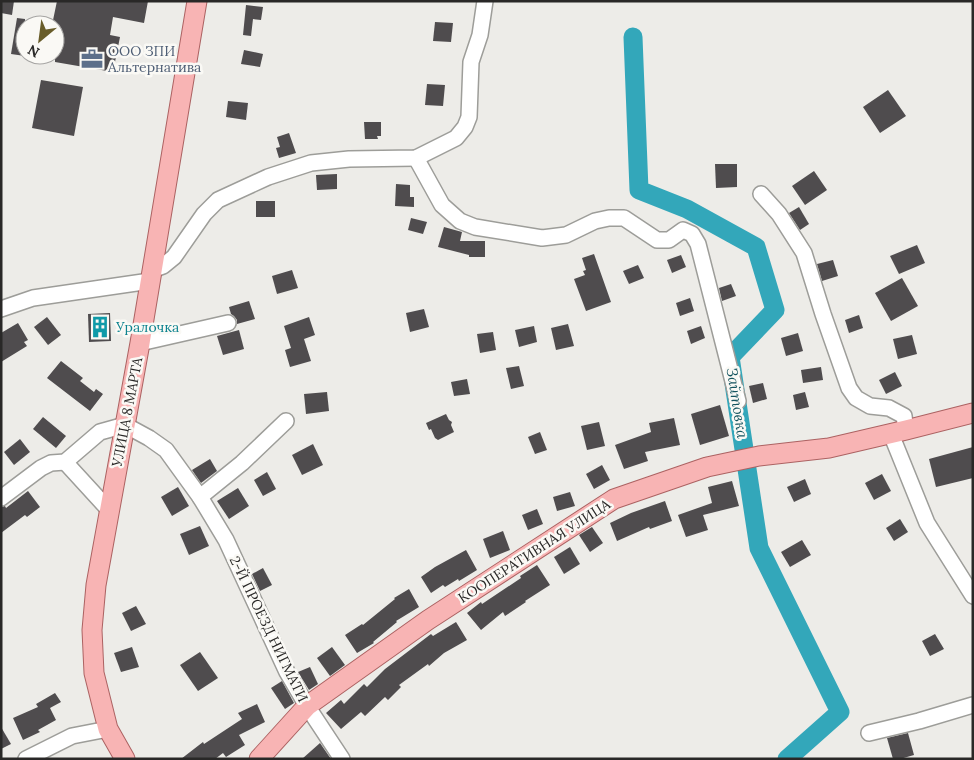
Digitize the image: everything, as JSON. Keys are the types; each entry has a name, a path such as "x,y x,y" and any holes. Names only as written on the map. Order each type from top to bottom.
{"main road":[{"name":"УЛИЦА 8 МАРТА","path":"125,759 108,729 94,673 92,630 96,585 108,510 140,342 197,1"},
{"name":"КООПЕРАТИВНАЯ УЛИЦА","path":"259,759 307,706 428,620 614,499 707,468 758,456 829,448 973,413"}],"street":[{"path":"1,309 33,298 151,276 174,257 204,214 218,200 268,177 310,163 348,159 416,158 456,138 465,127 469,117 471,62 480,35 485,1"},
{"path":"416,158 442,205 460,221 475,227 542,238 566,235 595,221 609,218 624,218 657,240 669,240 682,230 692,234 698,244 738,401"},
{"path":"761,194 779,214 804,253 849,388 856,398 870,406 889,408 904,416 899,432 927,523 973,596"},
{"path":"140,342 228,323"},
{"path":"200,497 242,463 286,421"},
{"path":"1,498 41,468 51,463 65,462 100,432 125,425"},
{"name":"2-Й ПРОЕЗД НИГМАТИ","path":"125,425 166,450 200,497 226,540 288,672 307,706 342,759"},
{"path":"65,462 108,510"},
{"path":"869,734 973,705"},
{"path":"26,759 72,736 108,729"}],"building":[{"path":"1,1 14,1 12,15 1,13"},
{"path":"57,1 148,1 144,23 113,17 110,35 120,37 113,72 65,64 65,15 54,15"},
{"path":"246,5 263,7 261,20 253,19 251,36 243,35"},
{"path":"435,22 453,23 451,42 433,41"},
{"path":"15,30 15,55 11,54"},
{"path":"244,50 263,54 260,67 241,64"},
{"path":"41,80 83,87 74,136 32,128"},
{"path":"427,84 445,85 443,106 425,105"},
{"path":"888,90 906,116 880,133 863,107"},
{"path":"228,101 248,103 246,120 226,117"},
{"path":"364,122 381,122 381,136 377,136 378,139 365,139"},
{"path":"289,133 296,153 279,158 276,148 280,147 277,137"},
{"path":"715,164 737,164 737,187 716,188"},
{"path":"814,171 827,190 805,205 792,186"},
{"path":"337,174 337,189 317,190 316,175"},
{"path":"396,184 410,185 410,197 414,197 414,207 395,206"},
{"path":"256,201 275,201 275,217 256,217"},
{"path":"799,207 809,224 800,230 789,213"},
{"path":"411,218 427,222 423,234 408,230"},
{"path":"444,227 462,232 460,241 485,241 485,257 469,257 469,255 438,247"},
{"path":"917,245 925,263 899,274 890,256"},
{"path":"594,254 611,302 586,311 574,279 585,275 583,271 586,270 582,258"},
{"path":"681,255 686,267 672,273 667,260"},
{"path":"833,260 838,276 822,281 817,264"},
{"path":"638,265 644,278 629,284 623,271"},
{"path":"292,270 298,288 277,294 272,276"},
{"path":"902,278 918,306 891,321 875,293"},
{"path":"731,284 736,296 722,301 719,288"},
{"path":"690,298 694,311 680,316 676,303"},
{"path":"249,301 255,319 237,324 237,320 231,314 229,307"},
{"path":"424,309 429,327 410,332 406,313"},
{"name":"Уралочка","path":"110,313 111,341 89,342 88,314"},
{"path":"859,315 863,328 849,333 845,320"},
{"path":"47,317 61,335 48,345 34,327"},
{"path":"309,317 315,335 304,339 311,361 290,367 285,350 291,348 284,326"},
{"path":"18,323 28,340 24,342 27,346 1,362 1,333"},
{"path":"568,324 574,346 556,350 551,328"},
{"path":"534,326 537,342 519,347 515,330"},
{"path":"701,326 705,338 691,344 687,331"},
{"path":"239,330 244,349 223,355 217,336"},
{"path":"493,332 496,350 480,353 477,334"},
{"path":"798,333 803,351 786,356 781,338"},
{"path":"912,335 917,354 898,359 893,339"},
{"path":"61,361 83,378 80,381 94,392 96,389 103,394 90,411 47,378"},
{"path":"519,366 524,386 511,389 506,368"},
{"path":"821,367 823,380 803,383 801,370"},
{"path":"895,372 902,386 886,394 879,380"},
{"path":"467,379 470,394 454,396 451,382"},
{"path":"763,383 767,399 753,403 749,386"},
{"path":"327,392 329,411 306,414 304,394"},
{"path":"805,392 809,407 796,410 793,395"},
{"path":"720,405 729,436 700,445 691,414"},
{"path":"446,414 452,422 451,425 454,432 438,440 431,429 429,430 426,423"},
{"path":"43,417 66,436 56,448 33,429"},
{"path":"674,418 680,445 645,452 648,461 624,469 615,445 651,432 649,423"},
{"path":"599,422 605,446 587,450 581,426"},
{"path":"540,432 547,450 535,454 528,437"},
{"path":"20,439 30,452 14,465 4,452"},
{"path":"313,444 323,465 302,475 292,455"},
{"path":"973,447 973,478 936,487 929,459"},
{"path":"210,459 217,471 201,483 192,470"},
{"path":"602,465 610,480 594,489 586,474"},
{"path":"267,472 276,489 263,496 254,480"},
{"path":"882,474 891,491 874,500 865,483"},
{"path":"805,479 811,494 794,502 787,487"},
{"path":"732,481 739,506 703,515 708,530 686,537 678,515 712,503 708,487"},
{"path":"178,487 189,506 172,516 161,497"},
{"path":"238,488 249,506 229,519 217,501"},
{"path":"28,491 40,507 27,517 25,515 1,533 1,507 5,506 6,508"},
{"path":"570,492 575,506 557,511 553,497"},
{"path":"665,501 672,521 650,529 649,527 617,541 610,523"},
{"path":"537,509 543,524 528,530 522,515"},
{"path":"900,519 908,532 894,541 886,528"},
{"path":"200,526 209,546 189,555 180,534"},
{"path":"592,527 603,543 590,552 579,535"},
{"path":"503,531 510,550 490,558 483,539"},
{"path":"802,540 811,555 790,567 781,552"},
{"path":"570,547 580,564 564,574 554,557"},
{"path":"466,550 477,570 459,581 458,579 445,587 443,585 431,593 421,577"},
{"path":"537,565 550,585 505,616 503,612 481,630 467,613 481,602 482,604 521,578 520,576"},
{"path":"263,568 272,585 260,591 252,574"},
{"path":"409,589 419,607 396,621 374,643 357,653 345,635 363,625 394,598"},
{"path":"136,606 146,624 131,631 122,613"},
{"path":"456,622 467,640 444,653 429,666 428,664 399,685 401,687 388,700 385,697 365,716 361,712 341,729 326,713 341,700 344,704 364,684 367,687 385,669 431,634 433,636"},
{"path":"935,634 944,649 930,656 922,641"},
{"path":"132,647 139,667 121,672 114,653"},
{"path":"332,647 345,665 330,676 317,658"},
{"path":"200,652 218,678 198,691 180,665"},
{"path":"310,667 318,684 309,690 298,672"},
{"path":"282,681 294,703 285,709 271,688"},
{"path":"55,693 61,702 50,708 56,720 38,730 40,732 23,740 13,718 38,707 36,704"},
{"path":"257,704 265,722 239,735 245,745 226,757 223,753 215,759 181,759 203,742 204,744 242,719 238,713"},
{"path":"1,727 11,744 1,749"},
{"path":"908,733 914,755 893,759 887,738"},
{"path":"320,743 331,759 302,759"}],"waterway":[{"name":"Зайтовка","path":"633,37 639,190 687,209 756,247 775,310 730,357 759,548 840,712 787,759"}],"place":[{"name":"ООО ЗПИ Альтернатива","path":"92,59"},
{"name":"Уралочка","path":"100,327"}]}
